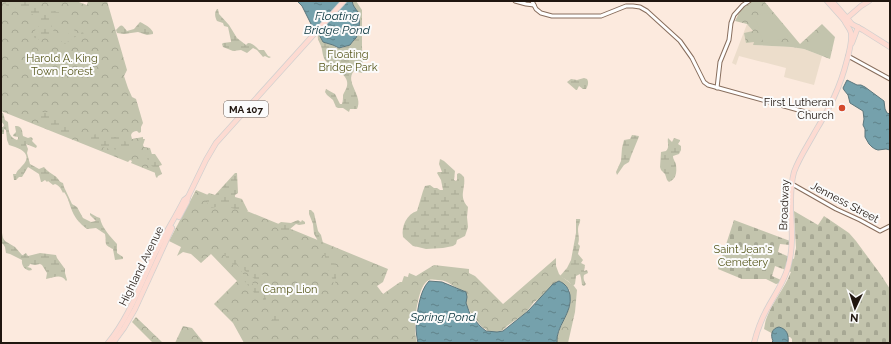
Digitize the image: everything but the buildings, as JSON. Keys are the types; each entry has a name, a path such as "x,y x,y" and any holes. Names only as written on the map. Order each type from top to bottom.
{"main road":[{"name":"Highland Avenue","path":"113,343 135,309 165,242 187,202 192,188 216,143 344,1"},
{"path":"846,19 869,1"},
{"name":"Broadway","path":"831,2 851,23 854,32 852,42"},
{"name":"Broadway","path":"846,19 846,24 851,32 850,48"},
{"path":"851,23 890,47"},
{"name":"Broadway","path":"754,343 760,322 787,272 790,261 792,242 791,198 794,172 839,89 850,48 858,28"},
{"name":"Highland Avenue","path":"108,343 116,334 127,316 158,248 184,200 188,197"}],"street":[{"path":"515,1 534,5"},
{"path":"532,1 536,9 541,13 556,16 598,16 605,15 626,6 640,7 647,11 680,41 692,58 704,82 708,85 823,118"},
{"path":"717,88 720,62 729,40 731,23 734,14 749,1"},
{"path":"848,56 890,79"},
{"name":"Jenness Street","path":"792,184 830,206 865,222 880,231 890,226"}],"shaded area":[{"path":"747,24 758,37 753,45 804,49 822,56 814,85 784,77 786,68 739,56 736,65 732,63"}],"green space":[{"name":"Harold A. King Town Forest","path":"1,1 76,1 87,5 88,1 107,1 127,70 124,76 132,97 136,99 143,123 141,132 139,133 134,131 131,135 132,139 143,137 143,139 145,139 143,145 144,147 150,148 158,174 131,163 132,161 130,160 128,162 1,111"},
{"path":"2,1 36,1 43,10 62,12 64,16 51,21 54,33 59,33 66,38 73,29 78,34 83,32 84,35 75,37 65,44 62,42 61,37 57,35 53,35 52,38 44,37 40,40 33,37 35,30 41,24 37,17 32,14 27,16 22,9 7,7"},
{"name":"Floating Bridge Park","path":"352,1 356,1 362,10 363,72 354,71 352,75 351,80 358,99 358,104 357,109 350,109 349,112 343,108 336,107 333,100 325,92 326,89 335,94 340,104 342,104 347,82 346,78 323,56 318,34 323,42 337,48 350,45 358,33 359,21 358,14"},
{"path":"751,1 764,1 800,44 822,24 835,37 830,59 804,49 753,45 754,42 746,43 744,33 753,31 747,24 735,21 740,11"},
{"path":"217,9 237,38 246,45 250,43 259,50 264,50 268,56 271,57 263,57 253,48 247,53 241,50 233,51 223,47 223,43 231,41 228,27 216,20 215,14"},
{"path":"764,13 776,16 787,30 788,37 766,43 763,42 755,16"},
{"path":"140,22 149,27 153,34 147,35 138,32 124,34 117,33 116,30 121,26 127,31 134,29"},
{"path":"821,33 832,35 828,51 823,55 806,49 811,39"},
{"path":"584,78 588,81 586,89 579,86 576,90 567,82 571,79 577,80"},
{"path":"1,112 3,113 5,120 8,122 10,133 14,139 18,139 18,137 13,136 16,132 15,126 20,127 23,136 28,138 31,137 33,139 32,141 37,146 36,148 26,144 30,164 39,169 44,167 63,183 72,204 77,207 83,218 91,222 96,221 90,213 100,218 104,229 117,244 117,253 123,257 123,259 115,260 113,249 106,244 105,234 96,228 87,229 79,222 64,192 63,193 58,186 45,180 41,182 39,174 28,167 22,177 14,180 13,174 16,174 27,158 24,152 9,145 6,130 4,129 4,134 1,134 1,127 4,125 1,121"},
{"path":"39,112 49,112 71,128 72,133 64,133 54,128 43,126 43,121 38,115"},
{"path":"100,133 106,137 120,137 122,140 129,143 131,149 125,151 105,148 84,139 85,137"},
{"path":"632,135 639,136 629,162 624,165 617,175 616,172 621,161 624,140 630,139"},
{"path":"668,138 672,142 674,138 680,140 678,144 681,146 679,154 673,156 676,164 676,173 675,177 669,182 660,167 661,152 666,151 667,149"},
{"path":"145,152 149,156 150,154 155,154 162,165 159,166 162,174 157,178 155,169 148,161"},
{"path":"440,159 455,171 454,180 457,180 457,174 459,173 464,177 463,199 468,207 468,227 465,236 457,240 456,244 453,246 426,249 413,246 403,237 404,225 410,215 417,211 425,186 430,185 434,188 443,190 441,180 437,173 442,172 439,164"},
{"path":"235,173 237,173 238,193 235,197 242,199 248,211 238,210 222,205 212,208 209,207 206,200 207,195 209,193 215,195"},
{"name":"Camp Lion","path":"196,190 388,269 383,282 377,286 383,294 402,282 404,276 408,277 409,273 416,276 434,265 469,269 469,273 475,276 503,304 556,258 556,266 559,274 577,290 575,312 568,343 555,343 570,305 570,291 566,285 559,281 545,295 534,302 524,314 503,330 497,332 488,331 481,326 464,301 465,292 445,281 429,280 422,288 418,302 415,327 417,343 244,343 233,323 214,304 237,281 211,254 201,263 191,254 183,252 177,256 181,247 169,241"},
{"path":"309,210 314,213 318,231 335,265 337,272 335,284 326,266 325,256 314,234"},
{"name":"Saint Jean's Cemetery","path":"794,211 818,225 824,216 849,233 881,275 890,289 890,343 792,343 792,339 790,337 777,336 764,329 770,311 786,284 791,272 775,266 772,276 781,280 780,283 776,284 766,279 742,279 718,269 734,220 790,241 790,245 780,244 778,252 794,259 796,248"},
{"path":"576,219 580,219 578,244 580,246 578,254 583,260 581,263 585,265 584,271 587,270 588,273 584,275 586,284 584,286 582,285 580,274 576,276 575,284 573,286 560,276 567,268 571,260 576,233"},
{"path":"298,220 301,222 302,220 305,224 296,224 290,229 290,234 285,234 277,228 278,224 281,222 291,223"},
{"path":"1,232 5,241 15,247 22,255 26,253 28,256 40,253 56,255 65,269 67,280 66,281 62,277 46,279 47,273 40,264 30,264 27,267 31,268 32,270 24,268 22,260 6,253 5,247 1,243"},
{"path":"225,248 233,257 236,258 237,265 249,282 253,283 251,286 255,286 258,282 243,269 242,266 245,263 241,261 244,260 247,263 248,262 250,267 255,269 256,273 260,272 264,276 265,279 263,287 266,291 265,301 271,307 280,307 282,309 280,316 281,320 277,327 270,316 267,307 262,305 260,302 263,298 259,297 258,299 252,296 255,294 232,263 220,250"},
{"path":"136,317 163,343 153,343 132,322"},
{"path":"183,326 192,328 204,343 175,343"}],"water":[{"name":"Floating Bridge Pond","path":"297,1 352,1 359,17 359,29 356,38 350,45 339,48 323,42 316,29 311,24 302,6"},
{"path":"847,80 865,87 884,101 885,109 887,113 890,114 890,150 878,150 869,144 865,137 863,111 850,103 848,95 843,88"},
{"name":"Spring Pond","path":"429,281 442,282 466,292 466,303 470,314 486,331 503,331 528,311 553,284 559,281 564,284 570,295 569,308 559,331 557,343 418,343 416,327 418,309 423,291"},
{"path":"779,327 784,329 787,333 788,343 771,343 773,341 772,332"}],"place":[{"name":"First Lutheran Church","path":"842,108"}]}
